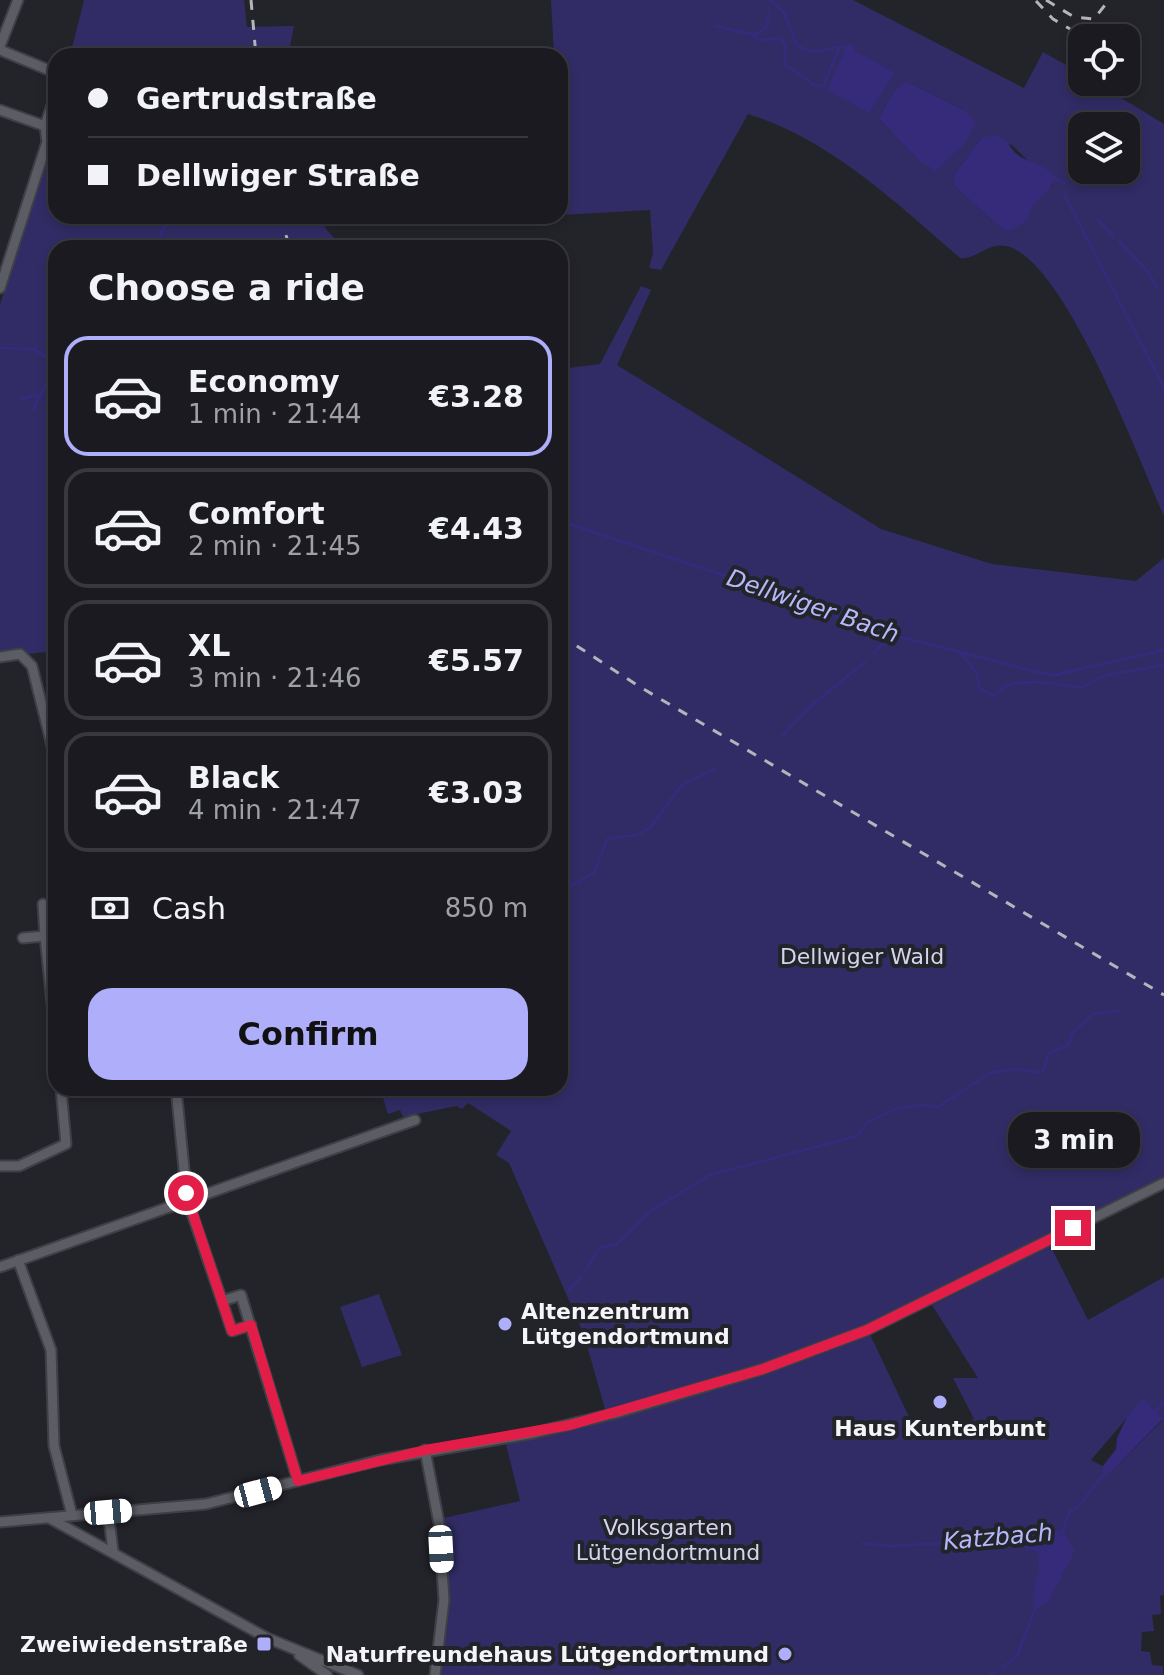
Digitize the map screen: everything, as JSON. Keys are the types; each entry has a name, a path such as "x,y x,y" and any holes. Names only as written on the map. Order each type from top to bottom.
{"street":[{"path":"18,0 0,48 48,69"},
{"path":"0,110 45,126"},
{"path":"0,288 47,142 45,126 48,117"},
{"path":"0,657 20,654 32,666 48,730"},
{"path":"43,904 48,965"},
{"path":"23,938 45,936"},
{"path":"0,1166 19,1166 66,1144 62,1096"},
{"path":"177,1096 187,1199 232,1331 251,1325"},
{"path":"395,1115 399,1126"},
{"path":"0,1267 415,1120"},
{"path":"0,1522 206,1504 425,1450 534,1433 616,1413 838,1342 1164,1183"},
{"path":"18,1260 51,1350 54,1446 72,1515"},
{"path":"222,1301 241,1295 298,1481"},
{"path":"425,1450 439,1523 444,1600 435,1675"},
{"path":"108,1512 113,1550"},
{"path":"48,1517 289,1648 327,1675"},
{"path":"289,1648 358,1675"}],"green space":[{"path":"84,0 244,0 247,27 294,26 290,48 72,48"},
{"path":"551,0 853,0 1024,88 1043,52 1068,66 1068,96 1118,96 1164,124 1164,516 1118,409 1075,322 1052,285 1028,259 999,245 960,258 861,175 778,125 748,114 661,270 649,268 653,253 650,210 568,215 568,48 554,48","holes":["906,81 964,110 918,160 878,118 894,91","981,138 1012,145 1053,185 1003,230 954,186 953,176"]},
{"path":"48,147 48,224 324,224 336,240 48,240 48,652 0,657 0,305"},
{"name":"Dellwiger Wald","path":"641,286 651,290 617,365 881,529 992,564 1136,581 1164,558 1164,1183 1048,1241 1088,1320 1164,1277 1164,1595 1160,1596 1161,1614 1152,1615 1154,1631 1142,1632 1141,1651 1150,1652 1152,1665 1163,1666 1163,1675 441,1675 450,1605 444,1518 520,1501 506,1444 607,1416 584,1335 509,1163 496,1155 511,1131 468,1103 462,1109 456,1106 403,1117 400,1110 388,1114 382,1096 568,1096 568,368 600,364","holes":["961,1284 963,1290 932,1305 978,1378 953,1378 974,1419 920,1440 868,1330","1143,1399 1163,1420 1112,1471 1091,1460"]},
{"path":"379,1294 402,1355 362,1367 340,1307"}],"water":[{"path":"848,43 854,45 855,51 895,73 869,113 827,90"},
{"path":"906,81 964,110 976,123 966,142 936,171 918,160 878,118 894,91"},
{"path":"996,135 1004,139 1017,154 1042,166 1054,177 1028,219 1011,231 1003,230 954,186 953,176 981,138"},
{"path":"1143,1398 1163,1419 1112,1471 1103,1475 1103,1466 1116,1449 1117,1438 1127,1417"},
{"path":"1047,1527 1063,1532 1075,1551 1048,1602 1035,1610 1033,1597 1039,1568 1038,1553 1021,1546 986,1541 1003,1534"}],"waterway":[{"path":"770,0 784,12 797,46 813,52 839,47"},
{"path":"755,35 767,27 769,10"},
{"path":"716,26 755,35 758,40 780,38 785,44 785,65 816,86 823,86 840,47 846,48"},
{"path":"1054,177 1064,183"},
{"path":"1064,194 1164,388"},
{"path":"1097,219 1113,235"},
{"path":"162,240 161,232 168,224"},
{"path":"1119,241 1149,273 1157,288"},
{"name":"Dellwiger Bach","path":"0,348 33,349 48,357"},
{"path":"32,411 48,381"},
{"path":"22,399 37,395"},
{"name":"Dellwiger Bach","path":"568,524 823,608 851,624 1037,672 1054,675 1164,650"},
{"path":"873,654 892,634"},
{"path":"961,653 976,672 980,689 993,695 1007,686 1028,682 1083,688 1111,674 1164,664"},
{"path":"782,736 810,707 865,662"},
{"path":"568,888 594,873 607,839 637,835 650,828 681,786 715,769"},
{"path":"586,1270 599,1248 617,1244 652,1210 710,1175 857,1136 868,1122 896,1109 919,1105 938,1107 990,1073 1016,1069 1040,1073 1048,1054 1069,1045 1072,1033 1093,1014 1119,1011"},
{"path":"569,1290 580,1278"},
{"name":"Katzbach","path":"1152,1414 1164,1403"},
{"name":"Katzbach","path":"1062,1535 1069,1512 1077,1508 1105,1473"},
{"name":"Katzbach","path":"863,1543 889,1546 988,1541"},
{"path":"1004,1666 1017,1656 1036,1606"},
{"path":"990,1675 994,1672"}],"railway":[{"path":"251,0 255,48"},
{"path":"1046,0 1074,17 1094,19 1109,0"},
{"path":"1036,1 1053,19 1068,28"},
{"path":"282,224 288,240"},
{"path":"568,640 640,687 1164,995"}],"place":[{"name":"Altenzentrum Lütgendortmund","path":"505,1324"},
{"name":"Haus Kunterbunt","path":"940,1402"},
{"name":"Zweiwiedenstraße","path":"264,1644"},
{"name":"Naturfreundehaus Lütgendortmund","path":"785,1654"}],"route":[{"path":"186,1193 232,1331 251,1325 278,1405 298,1481 425,1450 570,1425 763,1369 867,1330 1073,1228"}],"park label":[{"name":"Volksgarten Lütgendortmund","path":"668,1540"}]}
